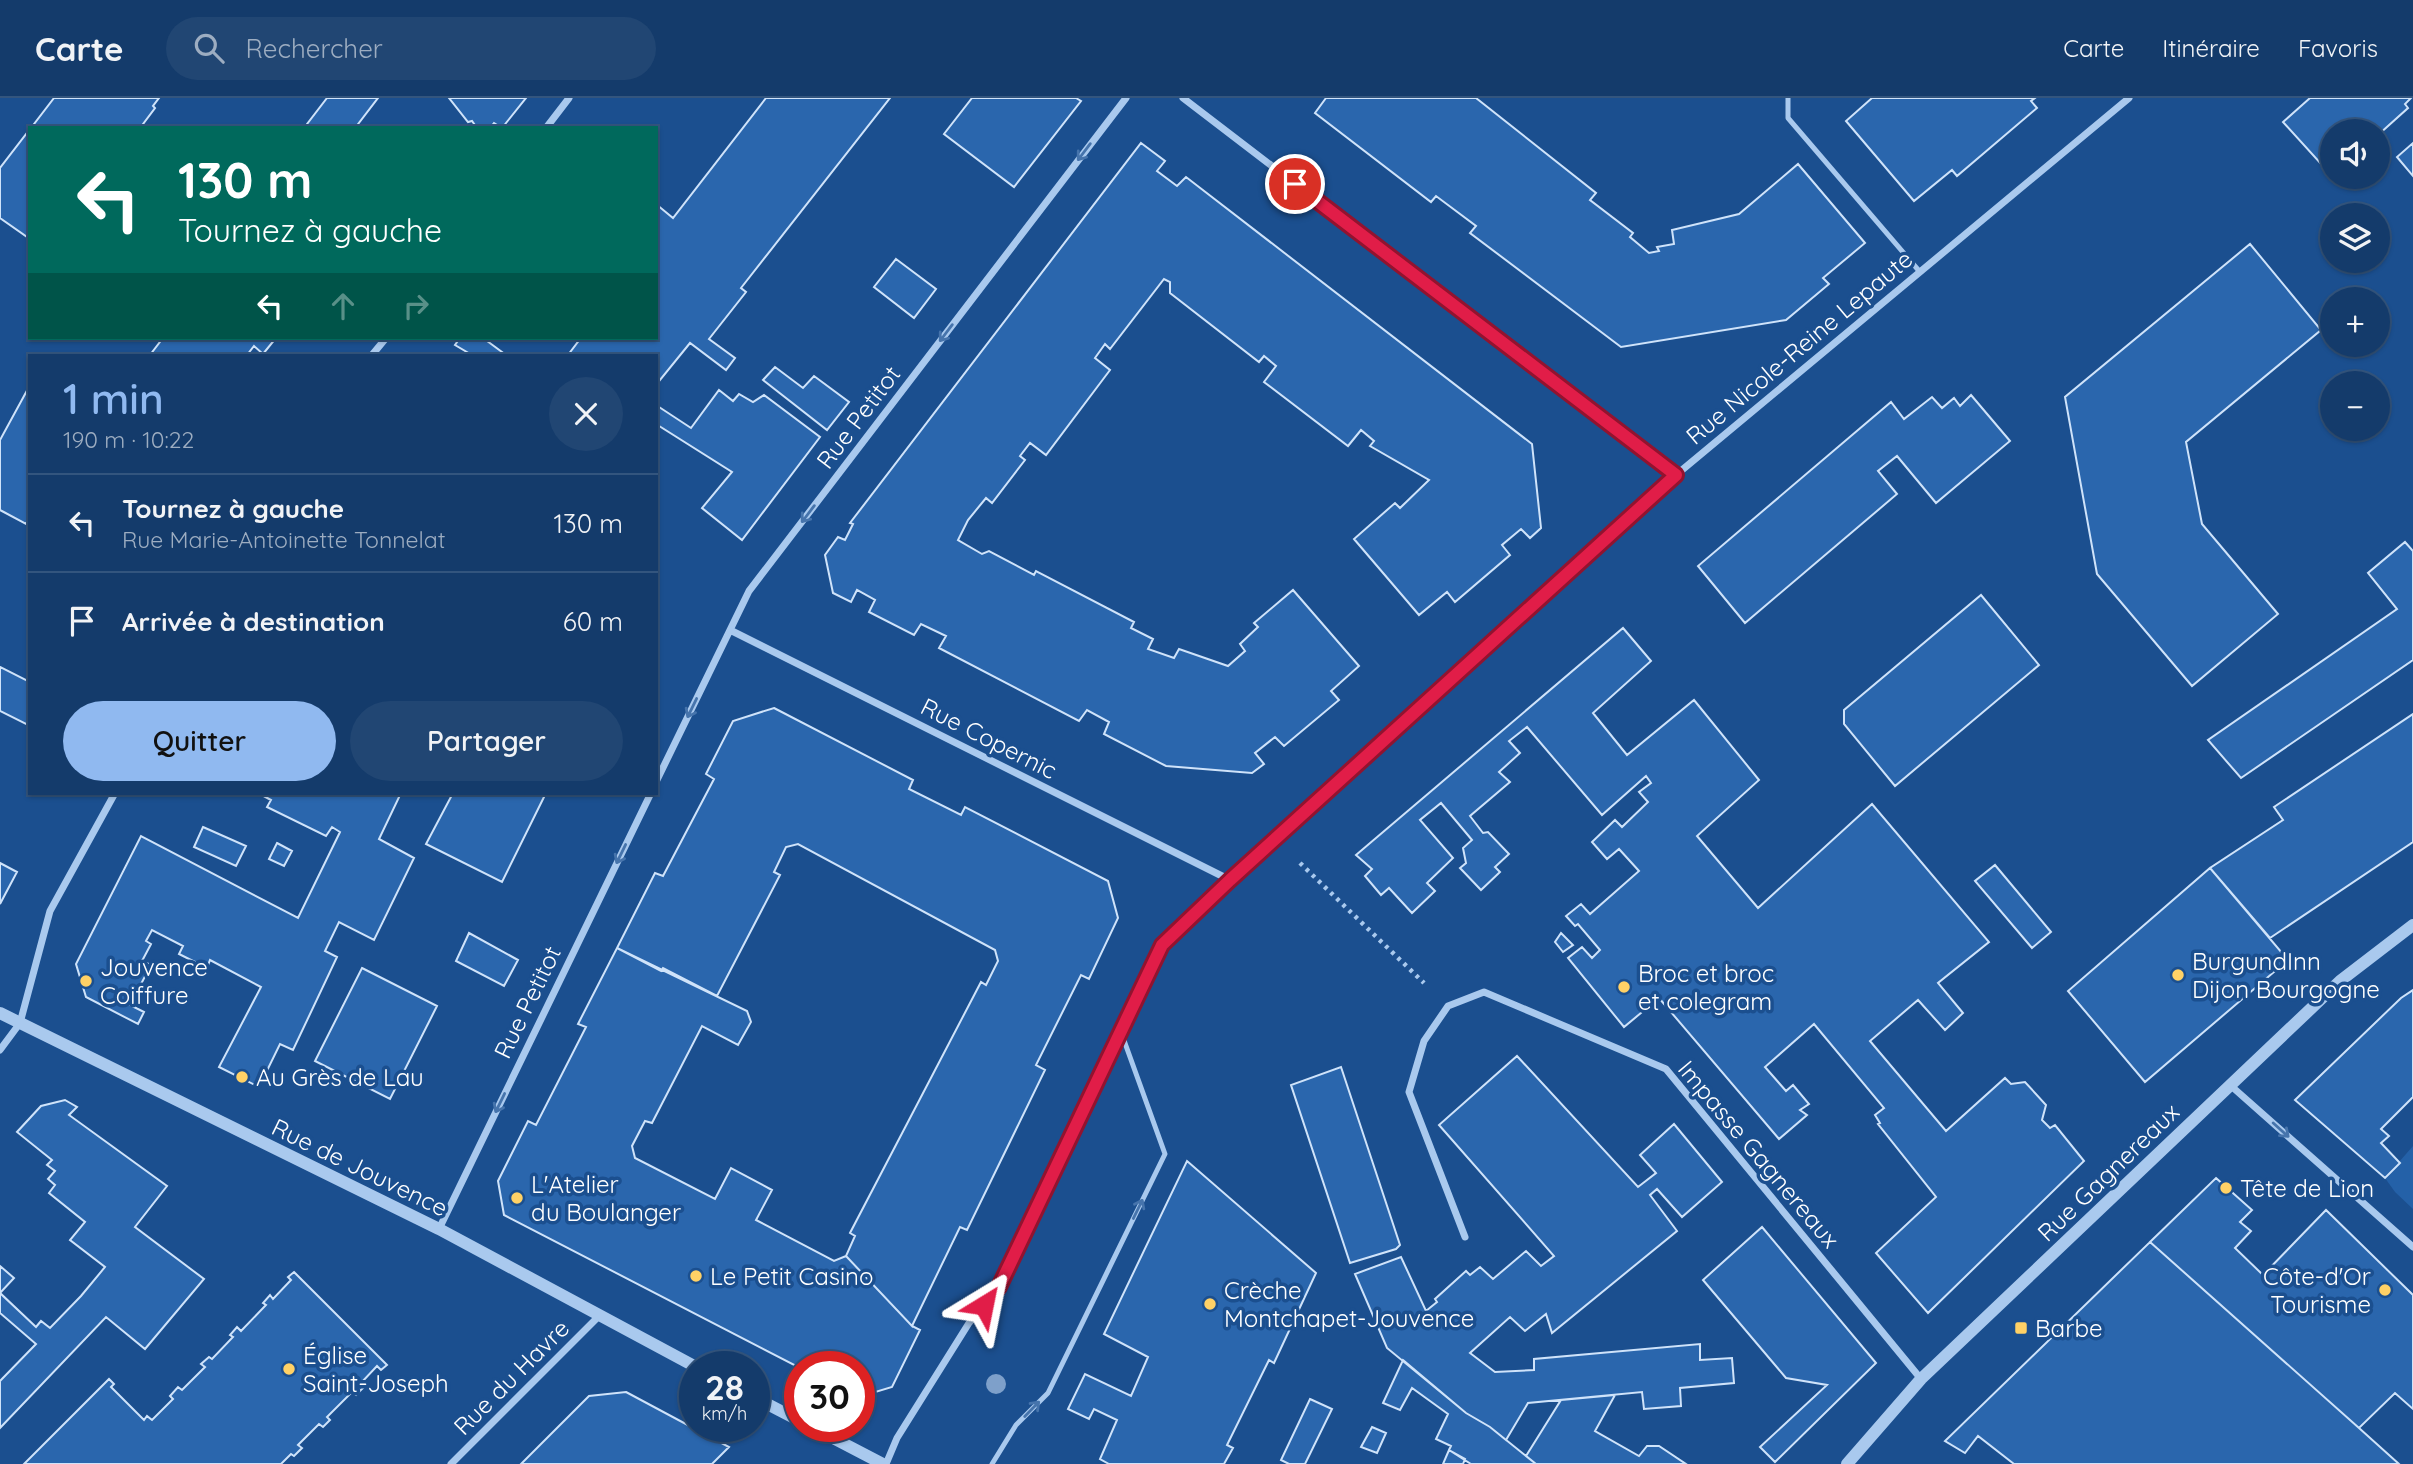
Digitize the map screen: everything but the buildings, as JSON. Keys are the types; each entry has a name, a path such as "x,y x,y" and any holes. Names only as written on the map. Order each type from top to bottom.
{"street":[{"path":"548,126 569,98"},
{"name":"Rue Petitot","path":"658,778 749,591 1126,98"},
{"path":"1183,98 1676,475"},
{"name":"Rue Nicole-Reine Lepaute","path":"884,1464 897,1438 969,1324 999,1287 1162,945 1676,475 2129,98"},
{"path":"373,354 384,340"},
{"name":"Rue Copernic","path":"730,630 1230,880"},
{"path":"0,1050 20,1023 50,911 114,795"},
{"name":"Rue Petitot","path":"439,1229 650,795"},
{"name":"Rue Gagnereaux","path":"1847,1464 1921,1379 2340,981 2413,925"},
{"name":"Impasse Gagnereaux","path":"1448,1006 1484,992 1666,1069 1921,1379"},
{"path":"1448,1006 1424,1041 1409,1092 1465,1237"},
{"name":"Rue de Jouvence","path":"0,1013 439,1229 679,1358"},
{"path":"2230,1085 2413,1247"},
{"name":"Rue du Havre","path":"452,1464 599,1316"},
{"path":"841,1442 884,1464"}],"lane":[{"path":"1788,98 1788,118 1920,272"},
{"path":"992,1464 1016,1425 1048,1393 1165,1154 1121,1032"}],"path":[{"path":"1276,839 1448,1006"}],"shaded area":[{"path":"2413,1146 2413,1209 2385,1178"}],"place":[{"name":"BurgundInn Dijon Bourgogne","path":"2178,975"},
{"name":"Jouvence Coiffure","path":"86,981"},
{"name":"Broc et broc et colegram","path":"1624,987"},
{"name":"Au Grès de Lau","path":"242,1077"},
{"name":"Tête de Lion","path":"2226,1188"},
{"name":"L'Atelier du Boulanger","path":"517,1198"},
{"name":"Le Petit Casino","path":"696,1276"},
{"name":"Côte-d'Or Tourisme","path":"2385,1290"},
{"name":"Crèche Montchapet-Jouvence","path":"1210,1304"},
{"name":"Barbe","path":"2021,1328"},
{"name":"Église Saint-Joseph","path":"289,1369"}],"route":[{"path":"984,1305 999,1287 1162,945 1676,475 1295,184"}]}
